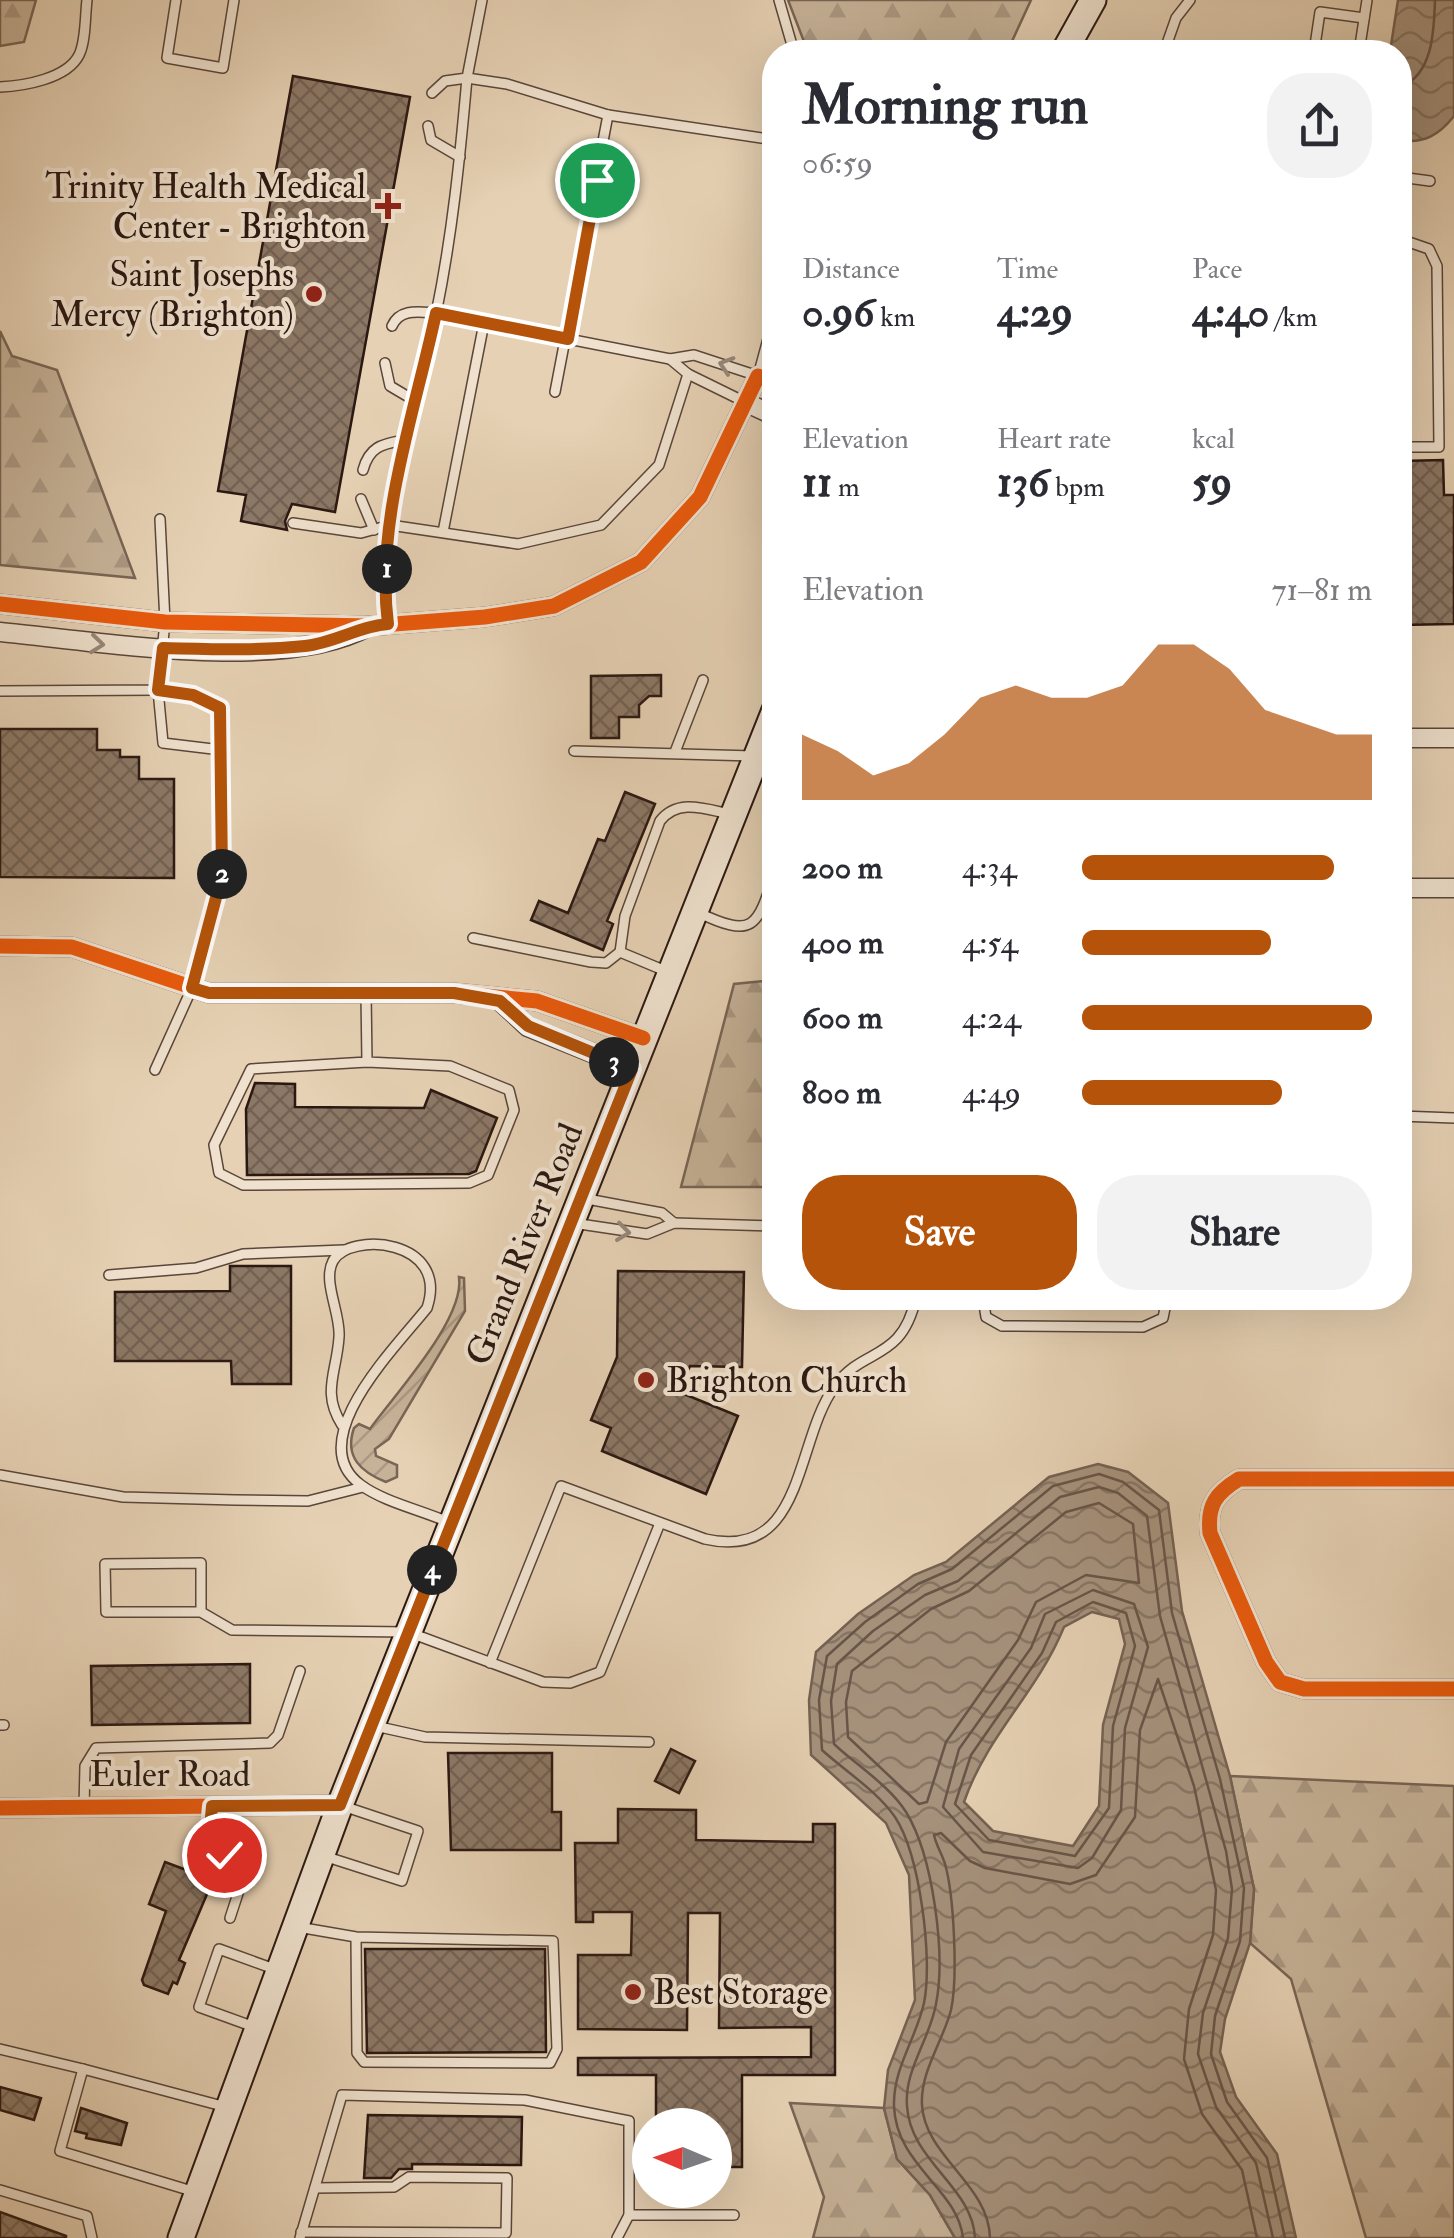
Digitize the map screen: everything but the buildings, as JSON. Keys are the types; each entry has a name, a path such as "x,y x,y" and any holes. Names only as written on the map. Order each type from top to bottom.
{"main road":[{"path":"1071,40 1093,0"},
{"name":"Grand River Road","path":"181,2238 340,1805 450,1523 733,814 762,750"}],"street":[{"path":"0,604 164,622 378,625 485,617 554,606 641,562 700,497 747,403 762,386"},
{"path":"747,403 762,410"},
{"path":"0,632 163,648 306,646 348,638 378,625"},
{"path":"1412,738 1454,738"},
{"path":"1412,888 1454,888"},
{"path":"0,946 72,947 209,993 454,993 537,1002 643,1038"},
{"path":"500,1001 528,1026 632,1069"},
{"path":"1454,1479 1239,1479 1218,1492 1208,1514 1210,1533 1266,1662 1280,1682 1304,1689 1454,1690"},
{"name":"Euler Road","path":"0,1808 340,1805"}],"lane":[{"path":"0,86 20,86 62,71 78,56 88,0"},
{"path":"176,0 167,58 223,68 234,0"},
{"path":"378,625 390,524 436,313 460,157 466,78 482,0"},
{"path":"778,0 790,40"},
{"path":"1168,40 1176,18 1190,0"},
{"path":"1361,40 1367,0"},
{"path":"1316,40 1320,12 1364,18"},
{"path":"432,93 446,82 466,78 507,84 608,114 762,138"},
{"path":"556,392 608,114"},
{"path":"428,126 431,140 460,157"},
{"path":"1412,179 1430,181"},
{"path":"1412,243 1429,249 1437,266 1439,447 1412,447"},
{"path":"392,326 396,318 409,312 436,313 670,358 694,355 762,378"},
{"path":"443,532 484,323"},
{"path":"670,358 688,374 747,403"},
{"path":"385,362 390,386 417,402"},
{"path":"293,524 361,534 390,524 518,544 601,525 659,465 688,374"},
{"path":"363,470 367,454 376,445 409,438"},
{"path":"361,499 374,530"},
{"path":"160,519 164,622 158,690 163,743 220,750"},
{"path":"675,752 703,680"},
{"path":"0,690 158,690 193,695 220,708 222,875 192,988 155,1070"},
{"path":"574,750 675,752 762,746"},
{"path":"473,938 606,963 620,952 625,916 667,812 689,806 733,814"},
{"path":"694,911 730,928 747,928 762,912"},
{"path":"620,952 670,972"},
{"path":"366,993 367,1062"},
{"path":"367,1062 432,1062 509,1090 514,1110 488,1174 469,1183 244,1184 219,1173 214,1145 250,1069 367,1062"},
{"path":"1412,1116 1454,1118"},
{"path":"580,1198 662,1213 674,1223"},
{"path":"570,1222 647,1234 674,1223 762,1226"},
{"path":"108,1275 196,1268 243,1254 378,1246 406,1250 430,1272 432,1291 427,1308 342,1425"},
{"path":"344,1250 334,1260 330,1275 339,1314 339,1340 329,1396 342,1425 344,1461 362,1487 450,1523"},
{"path":"490,1664 561,1486 726,1544 747,1541 770,1527 786,1507 830,1392 846,1374 876,1357 902,1334 911,1310"},
{"path":"985,1310 986,1317 1002,1326 1143,1327 1163,1318 1165,1310"},
{"path":"0,1475 97,1494 160,1498 296,1502 362,1487"},
{"path":"201,1612 202,1563 105,1564 106,1612 201,1612 232,1630 408,1632 523,1677 555,1683 586,1680 600,1672 660,1523"},
{"path":"84,1807 84,1766 96,1748 270,1743 278,1735 300,1671"},
{"path":"372,1726 425,1736 649,1742"},
{"path":"322,1855 402,1881 418,1831 340,1805"},
{"path":"212,1806 208,1852 238,1860 245,1872 230,1918"},
{"path":"296,1926 356,1936 552,1941 557,2048 550,2063 364,2062 357,2053 356,1936"},
{"path":"258,2028 199,2008 219,1950 279,1971"},
{"path":"0,2049 228,2108"},
{"path":"83,2069 60,2151 198,2192"},
{"path":"315,2188 394,2187 409,2177 507,2178 506,2234 301,2235 342,2096 525,2100 629,2122 628,2215 617,2238"},
{"path":"0,2190 87,2216 92,2238"},
{"path":"628,2215 734,2214"}],"green space":[{"path":"0,0 36,0 24,42 0,46"},
{"path":"788,0 1031,0 1013,40 803,40"},
{"path":"0,331 12,356 57,370 135,578 0,565"},
{"path":"762,981 762,1187 681,1187 734,984"},
{"path":"459,1277 464,1278 465,1311 389,1439 375,1449 376,1456 397,1465 397,1477 386,1482 357,1462 351,1447 354,1428 359,1424 370,1429 426,1356 451,1314"},
{"path":"1230,1776 1454,1786 1454,2238 1366,2238 1291,1979 1250,1943 1254,1889"},
{"path":"790,2103 884,2108 897,2159 930,2195 955,2238 813,2238 824,2197"}],"water":[{"path":"1398,0 1454,0 1454,116 1437,133 1424,139 1412,141 1412,40 1392,40"},
{"path":"1098,1464 1128,1472 1168,1503 1182,1611 1230,1776 1254,1889 1250,1943 1225,2019 1220,2052 1236,2097 1277,2154 1296,2238 955,2238 930,2195 897,2159 884,2108 888,2070 915,2000 909,1875 886,1823 811,1755 809,1700 816,1652 858,1614 914,1575 946,1562 1049,1477","holes":["1092,1612 1119,1619 1125,1644 1103,1725 1099,1806 1073,1846 993,1831 964,1802 986,1756 1040,1673 1064,1627"]}],"cycle path":[{"path":"0,604 165,622 369,626 485,617 554,606 641,562 700,497 758,376 762,378"},
{"path":"0,946 72,947 209,993 454,993 537,1001 643,1038"},
{"path":"1454,1479 1239,1479 1215,1501 1209,1523 1266,1662 1280,1682 1304,1689 1454,1689"},
{"path":"0,1808 340,1805"}],"place":[{"name":"Trinity Health Medical Center - Brighton","path":"388,206"},
{"name":"Saint Josephs Mercy (Brighton)","path":"314,294"},
{"name":"Brighton Church","path":"646,1380"},
{"name":"Best Storage","path":"633,1992"}],"route":[{"path":"224,1855 208,1852 212,1806 340,1805 632,1069 528,1026 500,1001 454,993 209,993 192,988 222,875 220,708 193,695 158,690 163,648 306,646 348,638 369,626 388,624 384,597 390,524 436,313 568,339 597,180"}]}
